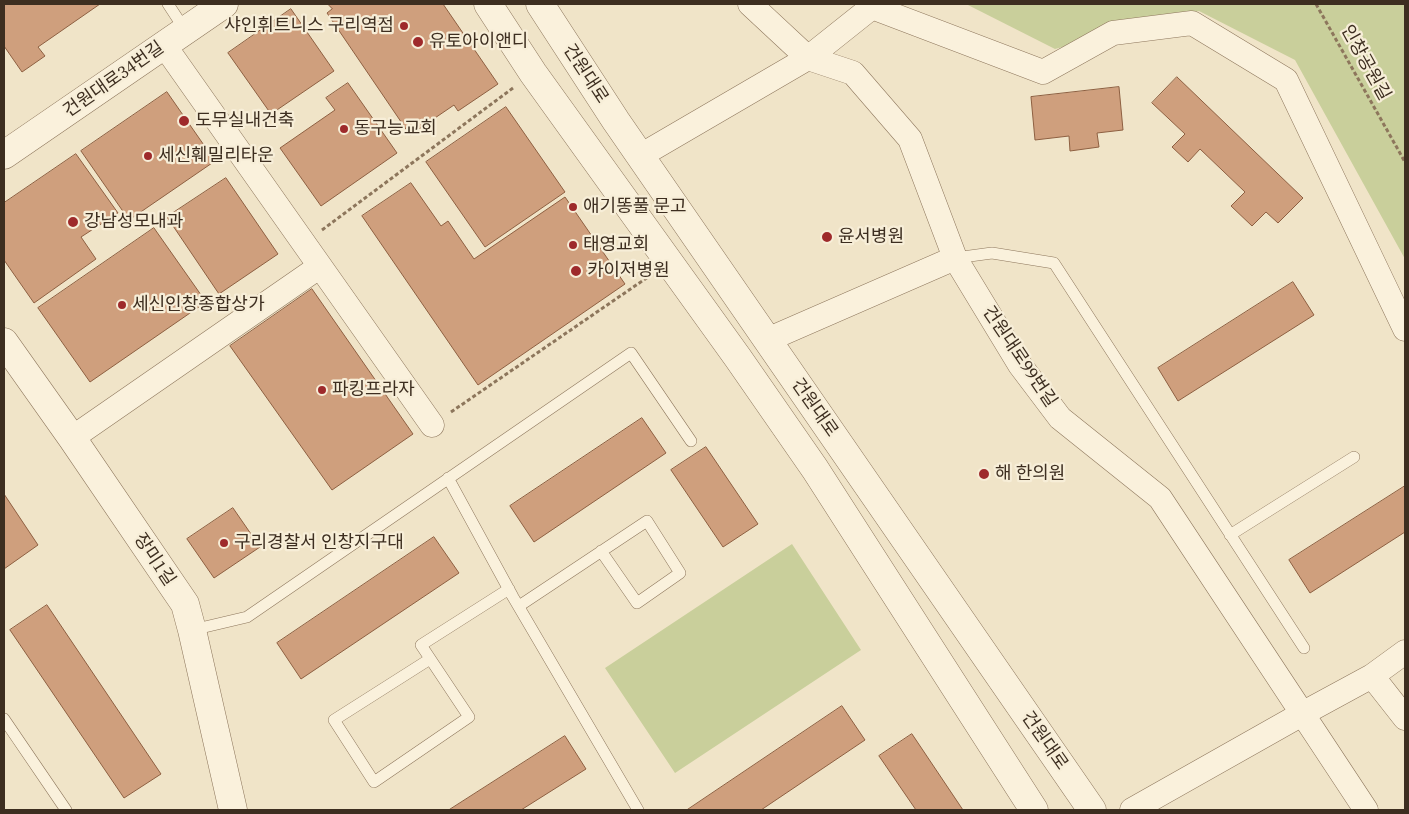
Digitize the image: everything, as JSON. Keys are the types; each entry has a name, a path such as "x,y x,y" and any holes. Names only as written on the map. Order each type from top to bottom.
{"street":[{"name":"건원대로34번길","path":"4,155 224,4"},
{"name":"건원대로","path":"488,4 533,73 738,358 815,469 1034,810"},
{"name":"건원대로","path":"540,4 640,156 1092,810"},
{"name":"건원대로99번길","path":"750,4 808,58 853,72 910,139 955,258 1020,365 1060,418 1160,498 1366,810"},
{"path":"640,156 808,58 872,7 1043,72 1113,33 1192,23 1286,80 1405,330"},
{"path":"175,37 303,244 432,426"},
{"path":"767,340 955,258"},
{"path":"72,438 319,266"},
{"name":"장미1길","path":"4,342 185,604 233,810"},
{"path":"1132,810 1372,676 1405,652"},
{"path":"1372,676 1405,718"}],"lane":[{"path":"168,4 175,37"},
{"path":"955,258 992,253 1054,263 1304,648"},
{"path":"192,630 247,617 631,353 691,441"},
{"path":"1230,535 1354,457"},
{"path":"448,478 508,588 638,810"},
{"path":"519,606 601,551 647,521 680,573 637,603 601,551"},
{"path":"430,659 334,720 374,782 469,717 421,645 508,588"},
{"path":"4,719 66,810"}],"path":[{"name":"인창공원길","path":"1316,4 1405,162"},
{"path":"303,244 533,73"},
{"path":"432,426 668,263"}],"green space":[{"path":"966,4 1405,4 1405,259 1295,60 1199,11 1055,49"},
{"path":"792,544 861,650 675,773 605,668"}],"building":[{"path":"4,4 100,4 38,47 45,56 22,72 4,46"},
{"path":"328,4 443,4 498,84 458,111 454,105 410,135 327,13 332,9"},
{"path":"291,9 334,71 271,114 228,53"},
{"path":"1177,77 1303,198 1278,223 1266,212 1252,226 1231,206 1245,192 1200,149 1188,162 1172,147 1185,134 1152,103"},
{"name":"동구능교회","path":"348,83 397,153 321,206 280,148 335,110 326,98"},
{"path":"1119,87 1123,130 1097,133 1099,147 1070,151 1069,136 1035,140 1031,97"},
{"name":"세신훼밀리타운","path":"167,92 215,161 129,220 81,151"},
{"path":"506,107 565,192 485,247 426,162"},
{"path":"76,154 118,213 81,237 96,259 34,303 4,260 4,203"},
{"path":"226,178 278,254 219,294 167,217"},
{"path":"411,183 441,226 448,221 474,259 565,197 625,284 478,385 362,216"},
{"name":"세신인창종합상가","path":"154,228 206,302 90,382 38,308"},
{"path":"1293,282 1314,315 1178,401 1158,368"},
{"name":"파킹프라자","path":"312,289 413,434 332,490 230,346"},
{"path":"642,418 666,453 534,542 510,506"},
{"path":"706,447 758,524 723,547 671,470"},
{"path":"1405,486 1405,532 1310,593 1289,560"},
{"path":"4,494 38,545 4,569"},
{"name":"구리경찰서 인창지구대","path":"233,508 260,547 214,578 187,539"},
{"path":"434,537 459,573 301,679 277,643"},
{"path":"47,605 161,774 124,798 10,630"},
{"path":"842,706 865,740 761,810 687,810"},
{"path":"912,734 963,810 916,810 879,756"},
{"path":"565,736 586,769 521,810 449,810"}],"place":[{"name":"샤인휘트니스 구리역점","path":"404,26"},
{"name":"유토아이앤디","path":"418,42"},
{"name":"도무실내건축","path":"184,121"},
{"name":"동구능교회","path":"344,129"},
{"name":"세신훼밀리타운","path":"148,156"},
{"name":"애기똥풀 문고","path":"573,207"},
{"name":"강남성모내과","path":"73,222"},
{"name":"윤서병원","path":"827,237"},
{"name":"태영교회","path":"573,245"},
{"name":"카이저병원","path":"576,271"},
{"name":"세신인창종합상가","path":"122,305"},
{"name":"파킹프라자","path":"322,390"},
{"name":"해 한의원","path":"984,474"},
{"name":"구리경찰서 인창지구대","path":"224,543"}]}
